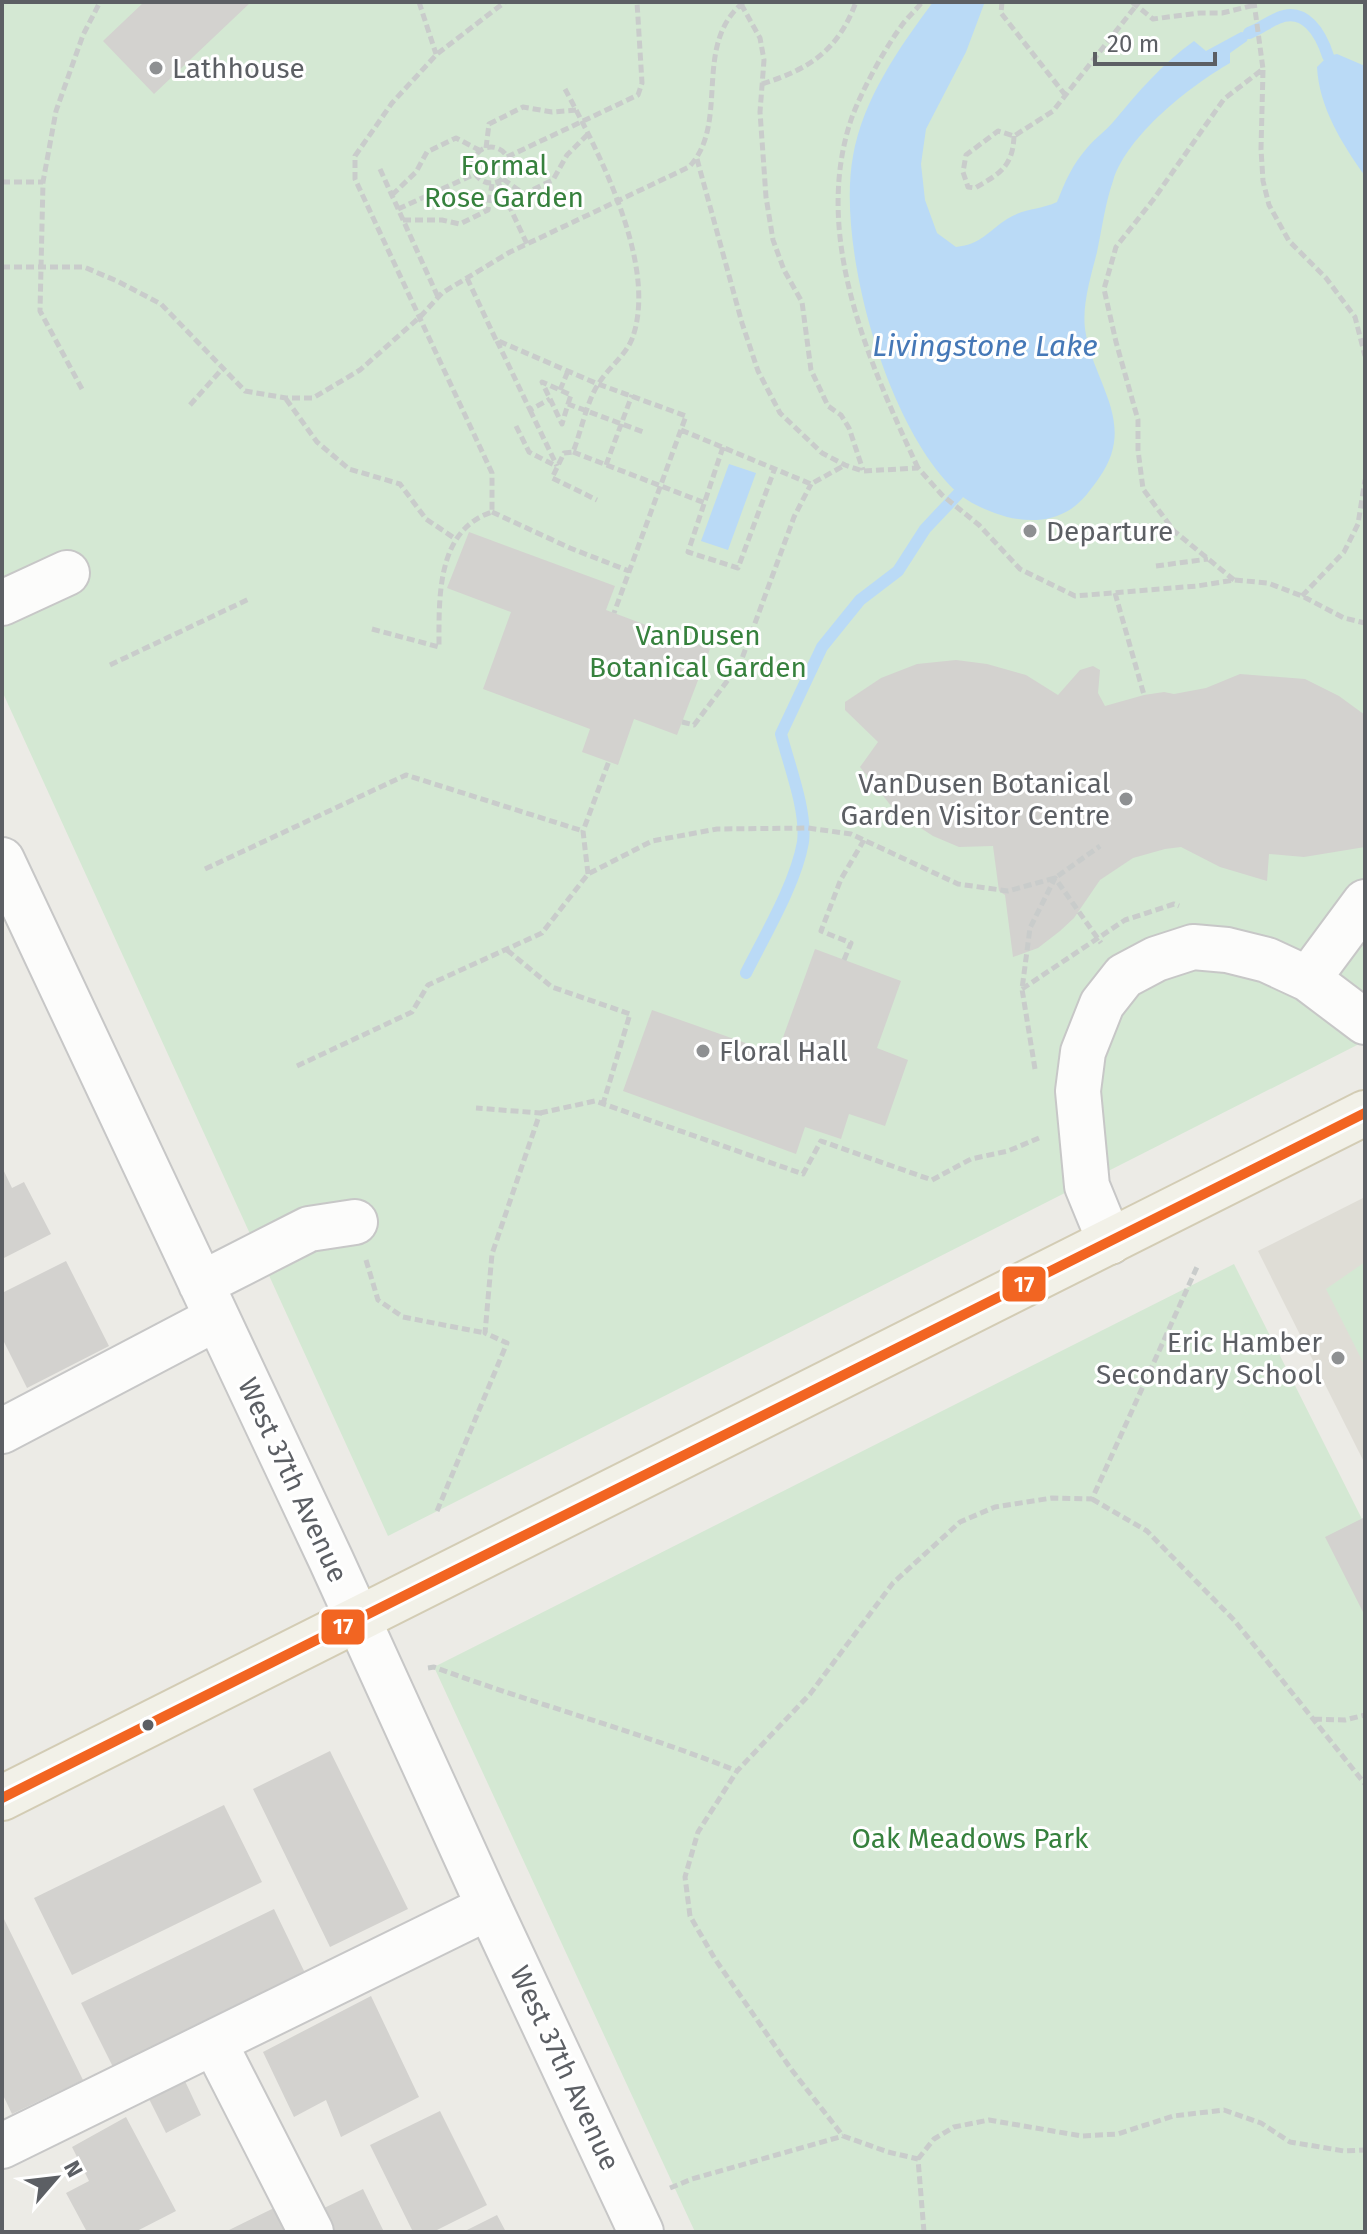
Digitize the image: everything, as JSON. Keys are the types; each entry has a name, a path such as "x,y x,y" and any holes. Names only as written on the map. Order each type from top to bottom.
{"main road":[{"path":"2,1798 1365,1113"}],"street":[{"path":"2,603 67,573"},
{"name":"West 37th Avenue","path":"2,860 641,2232"},
{"path":"1308,979 1365,902"},
{"path":"1110,1242 1087,1186 1078,1091 1083,1052 1097,1016 1102,1004 1124,976 1156,959 1193,947 1227,950 1267,960 1308,979 1365,1022"},
{"path":"2,1431 209,1301 309,1229 355,1222"},
{"path":"2,2146 489,1907"},
{"path":"214,2042 311,2232"}],"path":[{"path":"82,389 40,311 43,182 56,111 83,35 100,2"},
{"path":"419,2 437,54"},
{"path":"492,512 492,473 355,179 355,156 392,103 437,54 505,2"},
{"path":"507,157 628,102 641,89 637,2"},
{"path":"762,84 803,68 829,50 846,27 856,2"},
{"path":"922,2 884,54 853,115 840,160 839,217 845,272 860,329 889,406 918,468 1020,569 1075,596 1234,580 1268,583 1302,596 1344,618 1365,623"},
{"path":"1002,2 1001,13 1066,96"},
{"path":"2,267 84,267 161,304 245,391 286,398 313,398 360,370 438,297 467,278 527,244 680,172 697,159 706,137 717,45 723,28 743,3 760,38 764,60 760,112 766,197 773,240 784,270 802,302 811,370 817,386 828,406 841,415 849,428 863,471"},
{"path":"1014,136 1014,155 999,174 975,188 968,187 963,172 966,155 998,131 1014,136 1045,117 1066,96 1136,3 1153,19 1222,13 1255,6 1263,69 1263,181 1269,205 1289,241 1326,278 1355,317 1365,356"},
{"path":"1234,580 1174,531 1143,489 1138,420 1104,289 1116,247 1224,99 1263,69"},
{"path":"565,89 618,201 637,267 640,295 632,339 598,384 573,452"},
{"path":"576,110 552,112 523,107 489,124 483,149 473,162 475,174 483,182 498,181 524,194 553,180 567,155 587,135"},
{"path":"392,195 416,172 427,152 456,138 483,149 496,148 507,157 510,166 498,181 488,210 460,224 442,220 403,220"},
{"path":"697,159 758,371 780,413 822,453 845,465 863,471 918,468"},
{"path":"380,169 438,297"},
{"path":"398,209 475,174"},
{"path":"498,181 527,244"},
{"path":"2,182 43,182"},
{"path":"467,278 557,466"},
{"path":"496,340 598,384 686,416 614,613"},
{"path":"190,405 223,368"},
{"path":"560,390 568,371"},
{"path":"542,382 560,390 571,395 562,424 542,382"},
{"path":"606,465 632,395"},
{"path":"286,398 317,442 349,469 400,484 426,519 454,538"},
{"path":"530,410 550,399"},
{"path":"568,404 646,433"},
{"path":"516,426 529,452 557,466"},
{"path":"681,430 811,484"},
{"path":"723,447 688,552 738,568 775,468"},
{"path":"597,500 552,478 564,453 573,452 705,503"},
{"path":"682,722 694,725 740,664 794,517 811,484 845,465"},
{"path":"1302,596 1344,552 1362,524 1365,480"},
{"path":"372,629 439,647 440,589 454,538 475,517 492,512 618,567 630,568"},
{"path":"1156,566 1209,558"},
{"path":"1115,593 1144,695"},
{"path":"110,665 249,599"},
{"path":"588,874 583,831 609,761"},
{"path":"205,869 406,775 583,831"},
{"path":"297,1066 412,1012 428,985 542,933 588,874 652,841 717,829 760,827 808,828 851,834 958,884 1008,891 1055,878 1100,846"},
{"path":"844,960 851,943 821,931 841,879 864,840"},
{"path":"1055,878 1124,976"},
{"path":"1036,1082 1035,1054 1022,989 1030,928 1055,878"},
{"path":"507,950 552,987 630,1014 603,1104"},
{"path":"476,1108 540,1113 595,1101 803,1174 821,1141 932,1180 971,1159 1008,1151 1038,1137 1046,1148"},
{"path":"485,1333 492,1254 540,1113"},
{"path":"355,1222 378,1300 403,1317 485,1333 507,1343 437,1511"},
{"path":"1092,1499 1197,1267"},
{"path":"918,2159 843,2136 715,1959 690,1916 685,1877 698,1832 737,1771 810,1694 893,1583 960,1522 995,1507 1052,1498 1092,1499 1147,1531 1234,1620 1365,1784"},
{"path":"428,1668 434,1667 499,1691 671,1745 737,1771"},
{"path":"1313,1719 1345,1720 1365,1715"},
{"path":"924,2232 918,2159 934,2139 954,2127 989,2120 1082,2136 1118,2134 1173,2116 1224,2110 1261,2123 1290,2142 1344,2151 1365,2150"},
{"path":"670,2188 843,2136"}],"shaded area":[{"name":"Eric Hamber Secondary School","path":"1365,1197 1365,1464 1258,1251"}],"green space":[{"name":"VanDusen Botanical Garden","path":"2,2 1365,2 1365,1041 388,1536 2,691"},
{"path":"1365,1262 1365,1366 1326,1289"},
{"name":"Oak Meadows Park","path":"1234,1264 1365,1525 1365,2232 695,2232 434,1667"}],"water":[{"name":"Livingstone Lake","path":"933,2 988,2 984,4 966,52 926,129 921,164 925,200 937,233 956,247 978,240 1013,215 1057,202 1073,167 1087,148 1161,69 1194,41 1206,51 1241,32 1249,33 1247,41 1230,53 1230,63 1162,113 1120,164 1106,208 1084,319 1089,349 1110,404 1114,439 1110,458 1086,495 1071,509 1048,519 1015,519 981,508 958,493 933,464 910,427 890,383 860,287 852,239 850,194 858,135 884,75"},
{"path":"1337,54 1365,66 1365,176 1333,124 1322,96 1317,67 1328,56"},
{"path":"729,464 756,473 728,550 701,541"}],"building":[{"name":"Lathhouse","path":"144,2 251,2 154,94 103,41"},
{"path":"469,532 615,586 606,610 710,649 677,735 634,719 618,765 582,752 590,729 483,689 511,612 447,588"},
{"name":"VanDusen Botanical Garden Visitor Centre","path":"956,660 987,664 1026,675 1058,695 1080,670 1093,666 1100,670 1098,693 1105,706 1144,695 1206,688 1240,674 1305,679 1339,696 1365,715 1365,847 1304,857 1269,854 1267,881 1220,867 1181,847 1133,858 1100,880 1074,918 1060,931 1038,948 1013,957 1005,895 999,891 993,846 959,847 933,836 896,812 860,767 878,742 845,710 845,702 881,678 917,664"},
{"name":"Floral Hall","path":"815,949 901,981 877,1048 908,1060 885,1126 849,1114 841,1139 805,1127 796,1154 623,1091 652,1010 777,1054"},
{"path":"2,1167 12,1188 24,1182 51,1234 2,1259"},
{"path":"66,1261 109,1346 27,1388 2,1338 2,1293"},
{"path":"1365,1517 1365,1616 1325,1537"},
{"path":"330,1751 408,1909 330,1947 253,1789"},
{"path":"224,1805 262,1882 72,1975 34,1898"},
{"path":"274,1909 306,1975 114,2069 81,2003"},
{"path":"2,1915 83,2080 12,2114 2,2093"},
{"path":"371,1996 419,2097 341,2137 326,2100 294,2117 263,2052"},
{"path":"184,2079 201,2115 166,2133 148,2097"},
{"path":"440,2111 487,2205 433,2232 413,2232 370,2145"},
{"path":"126,2117 176,2211 135,2232 87,2232 66,2193 89,2181 72,2147"},
{"path":"363,2189 384,2232 329,2232 318,2211"},
{"path":"274,2208 285,2232 225,2232"},
{"path":"497,2215 506,2232 463,2232"}],"waterway":[{"path":"1249,33 1278,18 1296,16 1316,31 1328,56"},
{"path":"746,973 787,891 803,842 800,802 781,734 822,647 860,600 898,571 925,529 958,494"}],"transit line":[{"name":"17","path":"2,1798 1365,1113"}],"place":[{"name":"Lathhouse","path":"156,68"},
{"name":"Departure","path":"1030,531"},
{"name":"VanDusen Botanical Garden Visitor Centre","path":"1126,799"},
{"name":"Floral Hall","path":"703,1051"},
{"name":"Eric Hamber Secondary School","path":"1338,1358"}],"park label":[{"name":"Formal Rose Garden","path":"504,181"}]}
